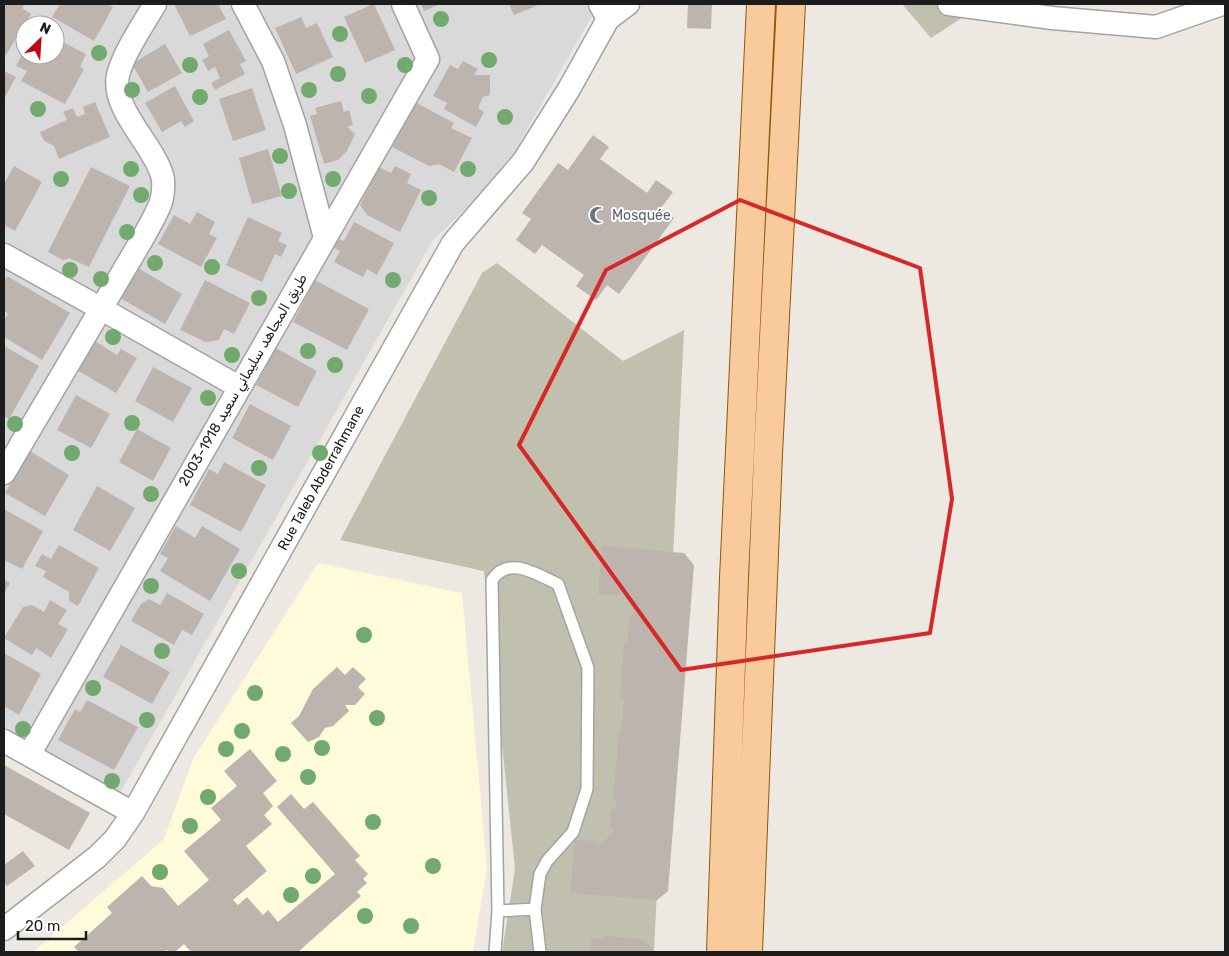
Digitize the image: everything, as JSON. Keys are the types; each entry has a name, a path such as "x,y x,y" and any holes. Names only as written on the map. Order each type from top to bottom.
{"main road":[{"path":"721,952 734,568 761,4"},
{"path":"748,952 768,454 791,4"}],"street":[{"path":"4,473 11,452 144,236 162,200 162,176 146,142 119,97 118,77 124,58 155,4"},
{"path":"243,4 273,61 296,124 325,238"},
{"name":"طريق المجاهد سليماني سعيد 1918-2003","path":"29,755 428,59 403,4"},
{"path":"604,11 628,4"},
{"path":"949,4 1056,11 1156,27 1222,4"},
{"name":"Rue Taleb Abderrahmane","path":"4,929 97,857 115,839 133,813 454,243 523,162 569,90 604,11"},
{"path":"4,256 239,387"},
{"path":"4,741 133,813"}],"lane":[{"path":"495,952 498,911 492,580 498,572 511,567 525,568 558,584 588,668 587,789 573,832 547,862 540,874 535,909 540,952"},
{"path":"498,911 535,909"}],"highlighted area":[{"path":"740,200 920,268 952,499 930,633 681,670 519,445 606,270"}],"shaded area":[{"path":"4,4 587,4 592,16 514,152 481,194 433,240 120,793 4,727"},
{"path":"902,4 983,4 931,38"},
{"path":"497,263 623,361 684,330 654,952 502,952 515,869 484,571 340,540 482,273"},
{"path":"318,563 462,593 487,868 473,952 33,952 164,839 193,759"}],"building":[{"path":"4,4 25,4 22,8 31,14 15,15 15,40 6,55 4,54"},
{"path":"60,4 107,4 113,7 94,41 65,24 65,15 53,15"},
{"path":"174,4 218,4 226,19 190,36"},
{"path":"373,4 395,50 365,63 344,17"},
{"path":"421,4 441,4 424,11"},
{"path":"509,4 541,4 514,15"},
{"path":"688,4 712,4 711,29 687,28"},
{"path":"301,17 306,28 317,23 333,57 296,74 275,28"},
{"path":"229,30 246,61 240,64 245,74 215,90 211,83 220,78 215,67 208,71 202,60 209,56 203,44"},
{"path":"65,43 86,54 80,67 84,69 65,104 21,81 27,71 16,66 65,65"},
{"path":"165,44 182,73 148,92 132,64"},
{"path":"463,61 478,69 474,75 490,75 490,95 483,97 478,108 484,112 476,127 444,109 447,103 433,96 450,65 458,69"},
{"path":"4,71 16,77 5,97 4,96"},
{"path":"175,86 194,121 185,127 181,121 162,132 145,103"},
{"path":"252,88 266,130 233,141 219,99"},
{"path":"341,101 344,112 349,110 353,125 347,127 355,134 347,151 338,160 324,164 310,116 317,114 315,108"},
{"path":"95,102 110,137 59,159 54,146 44,141 40,132 67,120 63,112 73,108 77,117 85,114 83,107"},
{"path":"415,102 454,123 451,128 472,138 454,172 439,164 429,166 392,147"},
{"name":"Mosquée","path":"593,135 609,147 600,159 647,193 656,180 673,192 661,208 674,218 619,294 607,285 596,300 576,286 584,275 542,245 535,254 516,240 531,219 522,213 558,163 568,170"},
{"path":"268,149 282,196 252,204 239,158"},
{"path":"14,166 42,182 15,231 4,225 4,184"},
{"path":"395,166 411,174 407,183 421,190 400,232 367,215 360,205 379,167 391,173"},
{"path":"91,167 130,186 89,267 69,258 63,260 48,252"},
{"path":"197,212 215,222 209,234 217,238 201,267 158,244 174,215 190,224"},
{"path":"248,217 282,233 278,241 287,245 281,257 275,254 262,282 226,265"},
{"path":"354,222 394,243 377,275 367,269 363,277 334,262 340,251 334,248 339,239 344,241"},
{"path":"138,268 182,294 165,324 120,298"},
{"path":"7,276 70,313 42,360 4,337 4,321 8,314 4,311 4,282"},
{"path":"205,280 250,303 234,334 224,329 219,340 206,342 180,330"},
{"path":"315,280 369,309 347,350 293,322"},
{"path":"95,341 117,355 121,349 137,358 116,393 77,370"},
{"path":"4,346 39,366 9,419 4,416"},
{"path":"276,348 317,371 298,407 256,385"},
{"path":"153,367 192,388 173,422 135,401"},
{"path":"76,395 110,414 91,448 57,430"},
{"path":"250,404 291,426 273,460 232,438"},
{"path":"137,429 171,448 153,481 119,462"},
{"path":"30,451 69,475 45,516 5,493"},
{"path":"224,462 266,485 241,532 190,505 209,469 218,474"},
{"path":"97,486 135,508 110,551 73,530"},
{"path":"4,509 43,531 22,569 4,560"},
{"path":"176,526 195,538 202,526 240,549 210,601 160,571 168,558 160,554"},
{"path":"59,545 99,568 78,606 69,601 69,592 43,577 46,571 35,566 42,554 51,559"},
{"path":"602,546 684,553 694,565 668,891 657,900 570,893 575,840 594,841 599,846 614,831 610,827 611,809 615,809 616,800 613,800 624,698 620,698 624,642 627,643 630,615 635,612 621,592 616,595 598,594"},
{"path":"4,579 10,583 4,593"},
{"path":"167,593 204,614 192,635 182,630 174,645 131,621 141,604 149,599 160,605"},
{"path":"50,600 67,610 58,624 68,629 51,658 36,648 32,655 4,638 23,607 32,605 44,612"},
{"path":"121,645 170,672 152,704 103,677"},
{"path":"4,653 41,674 19,715 4,706"},
{"path":"337,667 345,675 353,667 366,679 358,687 365,694 355,705 345,705 349,711 333,726 325,728 319,737 308,742 291,723 299,716 313,689"},
{"path":"87,700 138,727 114,770 58,740 75,709 80,712"},
{"path":"250,749 277,781 263,793 273,806 264,815 272,824 246,846 267,871 233,900 238,905 247,897 263,915 268,910 278,922 335,874 277,807 291,794 304,809 313,802 360,856 355,860 368,874 363,879 367,883 357,892 361,896 298,952 191,952 184,944 175,952 167,950 164,952 79,952 74,947 112,913 107,907 142,876 151,886 163,888 178,906 209,880 184,851 221,820 211,808 237,786 224,771"},
{"path":"4,765 90,813 69,850 4,814"},
{"path":"23,851 35,866 7,886 4,882 4,865"},
{"path":"604,935 644,940 655,952 590,952 591,938 603,939"}],"place":[{"name":"Mosquée","path":"598,215"}]}
